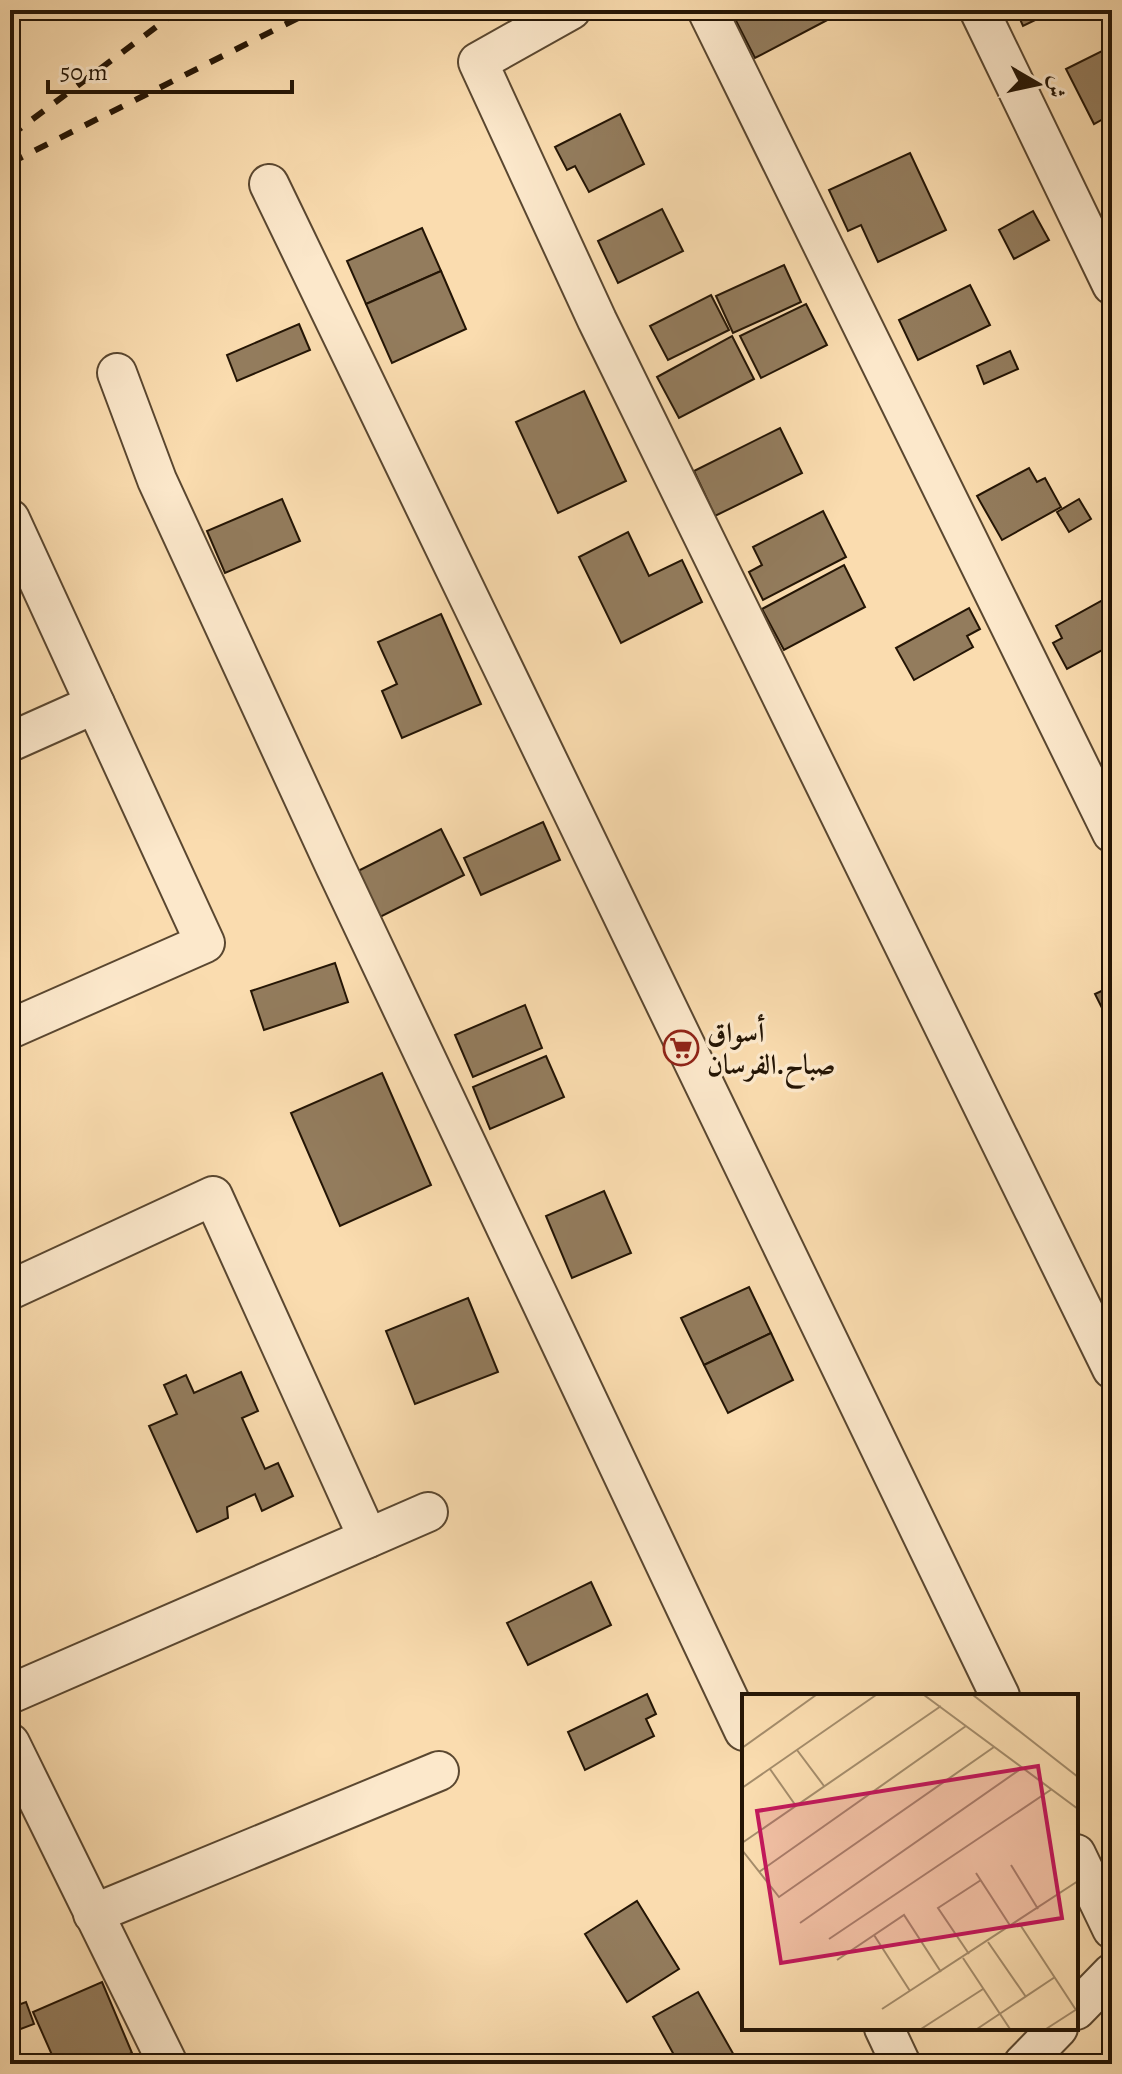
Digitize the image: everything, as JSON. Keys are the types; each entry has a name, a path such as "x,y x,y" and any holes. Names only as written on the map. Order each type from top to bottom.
{"street":[{"path":"571,10 478,62 597,320 1112,1369"},
{"path":"707,10 1112,833"},
{"path":"979,10 1112,285"},
{"path":"269,184 999,1694"},
{"path":"117,373 157,480 328,852 742,1727"},
{"path":"10,519 205,943 10,1029"},
{"path":"10,742 95,704"},
{"path":"10,1290 213,1196 368,1538"},
{"path":"10,1694 428,1512"},
{"path":"13,1757 168,2064"},
{"path":"93,1914 439,1771"},
{"path":"1078,1858 1112,1929"},
{"path":"1078,2008 1112,1973"},
{"path":"885,2030 901,2064"},
{"path":"1023,2064 1056,2030"}],"building":[{"path":"738,10 829,10 833,17 755,58 732,13"},
{"path":"1016,10 1056,10 1023,26"},
{"path":"1112,46 1112,114 1094,124 1066,69"},
{"path":"620,114 644,164 589,192 575,166 567,170 555,147"},
{"path":"910,153 946,230 878,262 861,225 848,231 829,190"},
{"path":"662,209 683,251 618,283 598,241"},
{"path":"1033,211 1049,240 1014,259 999,230"},
{"path":"422,228 441,271 366,304 347,261"},
{"path":"784,265 801,302 733,333 716,296"},
{"path":"441,271 466,329 392,363 366,304"},
{"path":"970,285 990,325 918,360 899,320"},
{"path":"711,295 729,330 668,360 650,326"},
{"path":"806,304 827,345 761,378 740,336"},
{"path":"299,324 310,350 237,381 227,355"},
{"path":"732,336 754,379 679,418 657,377"},
{"path":"1010,351 1018,369 984,384 977,366"},
{"path":"584,391 626,481 558,513 516,422"},
{"path":"780,428 802,473 715,516 694,471"},
{"path":"1029,468 1037,482 1045,478 1061,507 1002,540 977,496"},
{"path":"282,499 300,541 225,573 207,531"},
{"path":"1079,499 1091,519 1069,532 1057,512"},
{"path":"823,511 846,557 763,600 749,572 762,565 753,547"},
{"path":"628,532 649,576 682,560 702,602 621,643 579,557"},
{"path":"844,565 865,607 784,650 762,609"},
{"path":"1112,595 1112,645 1067,669 1053,643 1062,638 1056,626"},
{"path":"969,608 980,629 967,636 973,647 914,680 896,648"},
{"path":"441,614 481,704 402,738 382,691 397,684 378,642"},
{"path":"543,822 560,860 481,895 464,858"},
{"path":"441,829 464,875 378,918 356,872"},
{"path":"335,963 348,1002 264,1030 251,991"},
{"path":"1112,986 1112,1028 1095,994"},
{"path":"525,1005 542,1048 473,1077 455,1035"},
{"path":"546,1056 564,1097 490,1129 473,1087"},
{"path":"382,1073 431,1185 340,1226 291,1113"},
{"path":"604,1191 631,1253 572,1278 546,1216"},
{"path":"749,1287 771,1333 704,1365 681,1318"},
{"path":"468,1298 498,1372 415,1404 386,1331"},
{"path":"771,1333 793,1380 728,1413 704,1365"},
{"path":"241,1372 258,1411 242,1418 265,1469 278,1463 293,1496 262,1511 255,1494 227,1507 228,1518 197,1532 149,1426 177,1414 164,1385 186,1375 194,1393"},
{"path":"591,1582 611,1625 528,1665 507,1623"},
{"path":"647,1694 656,1714 646,1719 654,1736 585,1770 568,1732"},
{"path":"637,1901 679,1969 627,2002 585,1934"},
{"path":"102,1982 132,2053 124,2056 128,2064 56,2064 33,2012"},
{"path":"698,1992 739,2064 679,2064 653,2017"},
{"path":"26,2002 34,2024 10,2033 10,2008"}],"railway":[{"path":"10,136 179,10"},
{"path":"10,163 314,10"}],"place":[{"name":"أسواق صباح.الفرسان","path":"681,1048"}]}
